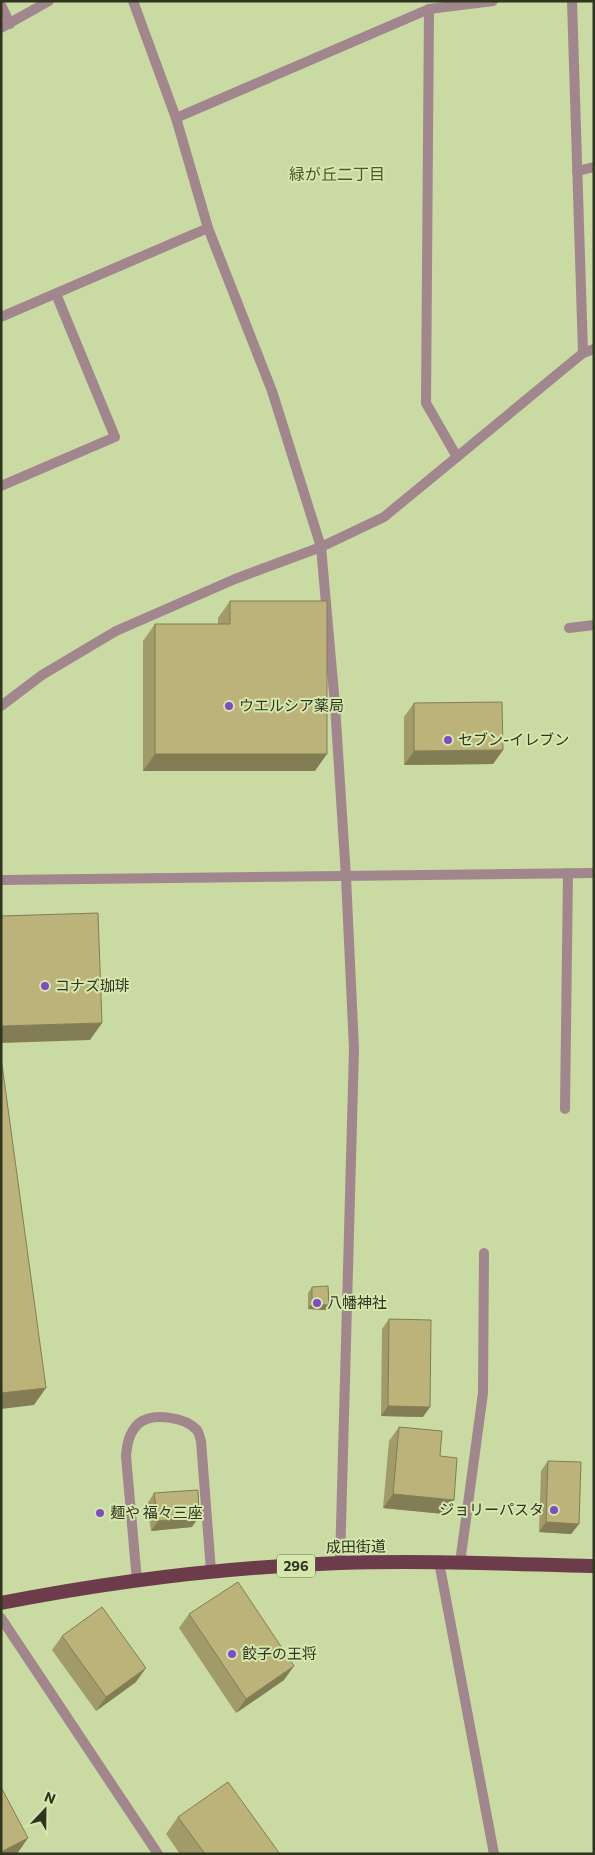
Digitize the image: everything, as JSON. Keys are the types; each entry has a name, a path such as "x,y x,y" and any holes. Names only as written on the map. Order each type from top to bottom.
{"highway":[{"name":"成田街道","path":"1,1603 78,1588 211,1572 340,1563 438,1562 594,1566"}],"street":[{"path":"1,5 6,26 49,1"},
{"path":"133,1 176,118 208,228 272,390 322,547 346,876 354,1049 340,1563"},
{"path":"176,118 429,5 492,1"},
{"path":"572,1 583,353"},
{"path":"429,5 426,403 457,457"},
{"path":"577,171 594,167"},
{"path":"1,318 208,228"},
{"path":"1,486 116,437 56,294"},
{"path":"1,706 42,675 116,631 235,579 322,547 384,517 583,353 594,349"},
{"path":"569,628 594,625"},
{"path":"566,1109 568,873"},
{"path":"1,880 594,873"},
{"path":"460,1563 483,1393 484,1253"},
{"path":"136,1581 126,1456 128,1438 139,1424 154,1418 173,1419 186,1423 197,1431 201,1441 211,1572"},
{"path":"438,1562 494,1854"},
{"path":"1,1618 158,1854"}],"building":[{"name":"ウエルシア薬局","path":"230,601 327,601 327,754 155,754 155,624 230,624"},
{"name":"セブン-イレブン","path":"502,702 503,750 414,751 414,703"},
{"name":"コナズ珈琲","path":"98,913 102,1023 1,1026 1,916"},
{"path":"1,1057 46,1388 1,1393"},
{"path":"328,1286 329,1305 312,1304 312,1287"},
{"path":"389,1319 431,1320 430,1407 388,1406"},
{"path":"399,1427 442,1431 440,1456 457,1458 454,1500 393,1494"},
{"path":"548,1461 581,1462 579,1524 546,1522"},
{"path":"198,1490 199,1517 158,1521 154,1493"},
{"path":"238,1582 294,1666 246,1699 189,1614"},
{"path":"102,1607 146,1668 106,1697 62,1636"},
{"path":"228,1782 280,1854 205,1854 178,1817"},
{"path":"1,1787 28,1838 1,1852"}],"place":[{"name":"ウエルシア薬局","path":"229,706"},
{"name":"セブン-イレブン","path":"448,740"},
{"name":"コナズ珈琲","path":"45,986"},
{"name":"八幡神社","path":"317,1303"},
{"name":"ジョリーパスタ","path":"554,1510"},
{"name":"麺や 福々三座","path":"100,1513"},
{"name":"餃子の王将","path":"232,1654"}],"district":[{"name":"緑が丘二丁目","path":"337,174"}]}
